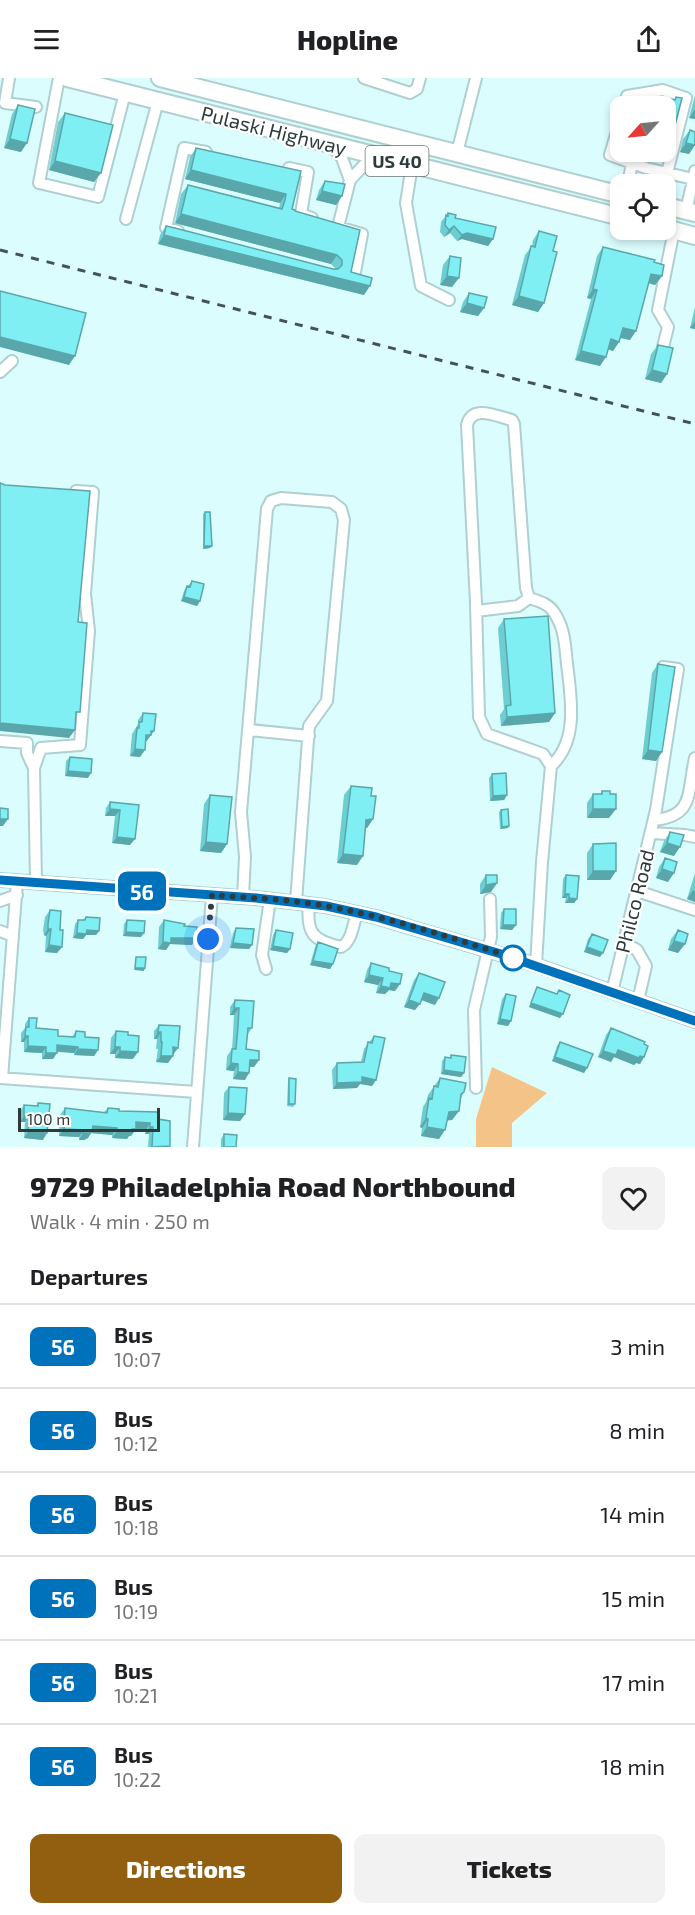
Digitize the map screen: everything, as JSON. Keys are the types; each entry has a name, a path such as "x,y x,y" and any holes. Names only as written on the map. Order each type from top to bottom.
{"highway":[{"name":"Pulaski Highway","path":"67,78 610,213"},
{"name":"Pulaski Highway","path":"160,78 610,192"},
{"path":"676,208 691,212"},
{"path":"676,231 695,236"}],"main road":[{"path":"0,880 17,888 36,883 243,897 303,903 357,913 536,965 695,1021"}],"street":[{"path":"9,78 3,104 36,107"},
{"path":"59,78 58,113 39,183 98,198 110,128 125,93"},
{"path":"364,78 410,93 417,89 420,78"},
{"path":"457,153 476,78"},
{"path":"627,96 663,90 686,98 676,137"},
{"path":"126,219 158,101"},
{"path":"330,144 342,158 350,180"},
{"path":"188,234 166,228 181,186 184,148 218,155"},
{"path":"329,224 350,180 364,165 388,159"},
{"path":"667,173 670,162"},
{"path":"630,174 632,163 667,173 694,175 691,212"},
{"path":"412,165 406,203 421,286 450,300"},
{"path":"275,166 309,172 301,214 362,234 355,272"},
{"path":"663,347 668,327 658,310 668,240"},
{"path":"0,372 12,361"},
{"path":"529,598 526,588 514,424 512,420 480,412 468,418 467,425 479,717 483,729 492,737 543,754 551,766 536,965"},
{"path":"36,883 34,768 41,748 80,745 89,631 85,594 93,492 70,490"},
{"path":"243,897 245,857 241,812 250,730 267,509 271,501 281,498 332,502 341,509 344,520 327,701 309,726 303,903 316,939 341,947 346,945 350,939 357,913"},
{"path":"476,607 518,606 529,598"},
{"path":"529,598 544,603 553,612 563,632 572,716 566,743 558,760 551,766"},
{"name":"Philco Road","path":"612,992 655,815 678,669 658,667"},
{"path":"250,730 309,736"},
{"path":"0,741 27,743 27,753 34,768"},
{"path":"655,815 676,816 683,810 687,801 695,758"},
{"path":"651,833 695,837"},
{"path":"0,901 17,888"},
{"path":"17,888 1,1078 196,1092"},
{"path":"637,891 695,910"},
{"path":"192,1147 212,895"},
{"path":"266,969 262,955 270,899"},
{"path":"476,1088 474,1010 491,937 490,899"},
{"path":"0,931 13,936"},
{"path":"624,944 637,951 646,966 638,1001"}],"shaded area":[{"path":"492,1067 547,1093 512,1123 512,1147 476,1147 476,1119"}],"building":[{"path":"676,97 682,98 676,122"},
{"path":"18,105 35,109 27,143 10,139"},
{"path":"65,113 113,125 101,173 55,161"},
{"path":"690,130 695,132 695,145 686,143"},
{"path":"196,148 301,171 292,209 360,230 351,272 372,278 370,286 164,235 166,226 333,269 338,269 342,265 342,260 337,255 181,214 188,185 282,209 285,200 286,194 191,170"},
{"path":"325,181 345,184 342,196 322,191"},
{"path":"448,213 456,215 455,218 496,227 493,239 467,233 462,235 454,226 449,230 445,225"},
{"path":"539,231 557,236 553,251 557,252 544,303 519,296 531,246 535,247"},
{"path":"603,247 655,260 654,262 664,265 662,276 651,274 636,331 623,328 619,342 611,339 606,357 581,351 597,290 593,289"},
{"path":"450,256 461,258 459,278 447,276"},
{"path":"0,291 86,313 75,356 0,337"},
{"path":"469,293 487,297 484,308 467,303"},
{"path":"658,345 673,348 667,374 652,370"},
{"path":"0,483 90,491 78,622 87,623 80,712 76,712 75,730 0,723"},
{"path":"205,512 210,512 212,546 204,546"},
{"path":"192,581 204,584 200,601 184,597 187,586 190,587"},
{"path":"548,616 555,713 507,717 506,706 511,705 504,619"},
{"path":"658,664 675,667 662,752 648,750"},
{"path":"143,713 156,714 154,731 151,731 151,735 146,735 145,750 135,749 137,728 139,728 139,722 142,722"},
{"path":"70,757 92,759 91,773 68,771"},
{"path":"506,773 507,795 493,796 492,774"},
{"path":"351,786 372,788 371,796 376,796 373,819 366,820 363,856 343,854"},
{"path":"602,791 616,794 616,809 593,809 593,794 602,794"},
{"path":"210,795 232,797 227,844 206,842"},
{"path":"110,802 139,805 135,839 117,837 120,810 110,809"},
{"path":"0,808 8,809 8,819 0,819"},
{"path":"508,809 509,826 502,827 501,810"},
{"path":"670,832 684,835 680,847 667,843"},
{"path":"616,843 616,871 593,871 593,844"},
{"path":"665,858 677,862 674,873 662,869"},
{"path":"486,875 497,875 497,883 486,885"},
{"path":"566,875 579,876 577,899 569,898 569,894 565,894"},
{"path":"504,909 516,909 516,925 503,925"},
{"path":"50,910 61,911 62,947 49,945"},
{"path":"86,917 100,918 99,931 87,930 86,934 77,933 78,920 85,920"},
{"path":"127,920 145,921 144,933 126,932"},
{"path":"164,920 197,927 196,938 171,938 171,943 163,942"},
{"path":"236,928 254,929 252,945 233,943"},
{"path":"276,930 293,933 290,949 273,946"},
{"path":"678,930 688,934 685,944 674,941"},
{"path":"592,934 608,940 603,953 587,947"},
{"path":"318,942 338,949 333,964 313,961"},
{"path":"136,957 146,957 145,968 135,968"},
{"path":"371,963 402,974 400,984 391,983 390,988 381,986 383,978 369,975"},
{"path":"419,973 445,982 439,998 424,993 420,1004 409,1000"},
{"path":"537,987 557,994 559,990 570,995 563,1014 531,1003"},
{"path":"506,994 516,996 511,1021 500,1019"},
{"path":"235,1000 254,1001 252,1028 248,1028 246,1049 259,1051 259,1060 250,1060 249,1073 238,1072 238,1064 231,1063 232,1049 236,1049 238,1027 239,1008 234,1008"},
{"path":"29,1018 37,1018 36,1028 58,1030 58,1036 75,1037 76,1031 85,1032 85,1037 99,1038 98,1050 57,1045 57,1053 46,1053 46,1047 28,1046 28,1036 25,1036 26,1027 29,1027"},
{"path":"159,1025 180,1026 178,1048 173,1047 173,1056 161,1056 162,1042 161,1032 158,1032"},
{"path":"611,1028 645,1042 644,1044 648,1046 644,1057 639,1058 618,1050 616,1055 603,1051"},
{"path":"116,1031 139,1036 138,1052 120,1051 120,1047 115,1047"},
{"path":"374,1036 385,1038 376,1080 362,1077 362,1082 337,1083 337,1063 364,1062 368,1042 372,1043"},
{"path":"560,1042 593,1054 587,1068 555,1057"},
{"path":"451,1055 466,1057 464,1073 444,1070 445,1057 451,1058"},
{"path":"289,1078 296,1079 295,1104 289,1104"},
{"path":"440,1078 466,1083 464,1092 461,1094 459,1111 449,1112 445,1130 427,1127 428,1119 426,1118 429,1098 432,1099 434,1086 438,1087"},
{"path":"229,1087 247,1088 245,1114 228,1113"},
{"path":"38,1103 50,1104 47,1133 28,1132 29,1116 24,1116 24,1105 38,1106"},
{"path":"65,1108 107,1113 108,1108 119,1109 119,1111 158,1112 158,1119 170,1121 170,1146 152,1147 153,1127 150,1127 150,1123 136,1122 136,1129 132,1129 131,1133 117,1131 117,1128 93,1126 89,1133 83,1133 84,1130 64,1129"},
{"path":"224,1134 237,1135 236,1147 224,1147"}],"railway":[{"path":"0,250 695,424"}],"bus line":[{"name":"56","path":"0,880 285,900 326,906 376,917 546,968 695,1021"}],"route":[{"path":"208,939 212,895 285,900 326,906 376,917 513,958"}]}
